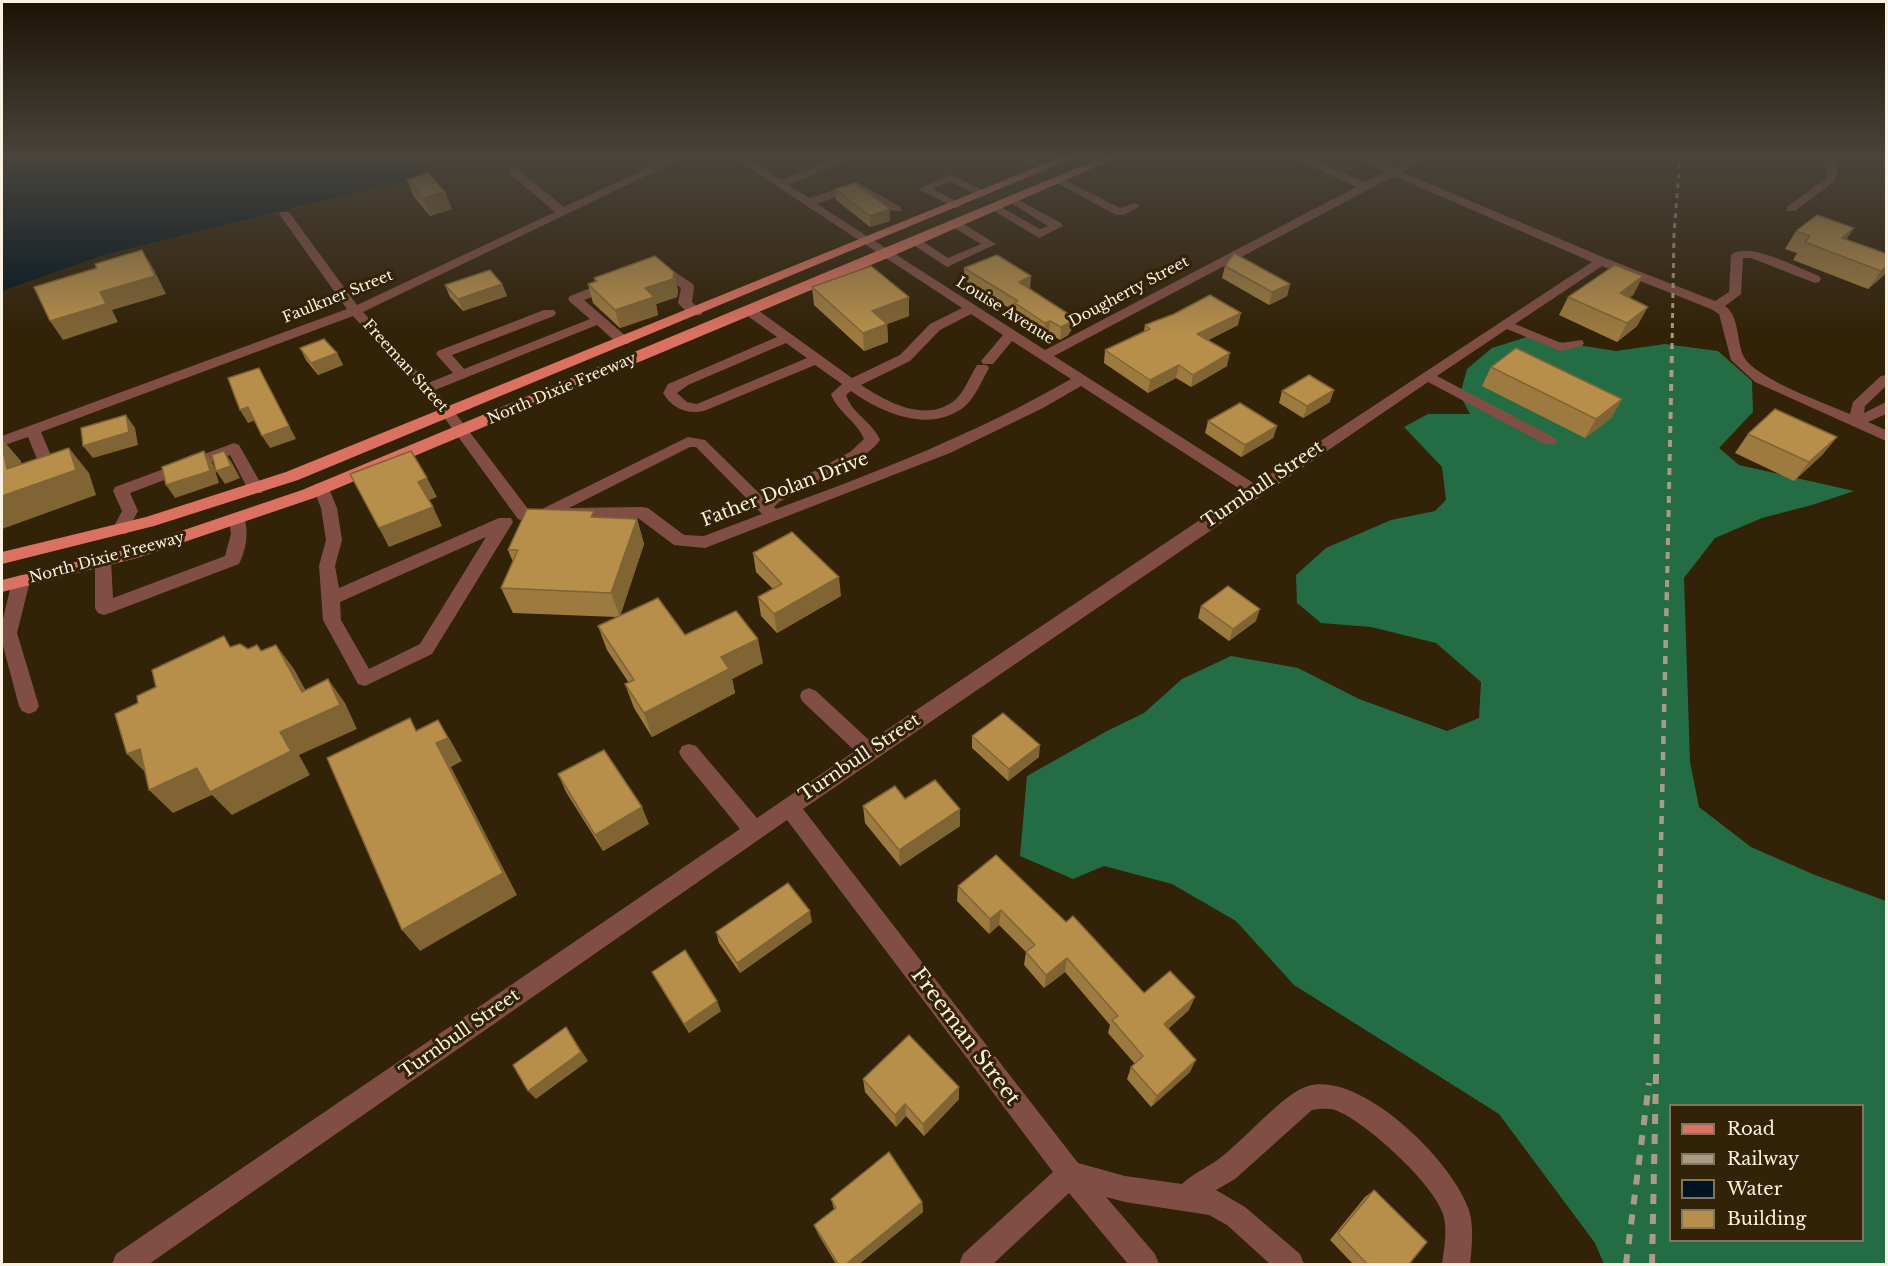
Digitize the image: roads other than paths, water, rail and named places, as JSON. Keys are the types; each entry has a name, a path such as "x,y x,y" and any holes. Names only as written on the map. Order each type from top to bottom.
{"main road":[{"name":"North Dixie Freeway","path":"2,558 120,531 256,489 927,217"},
{"name":"North Dixie Freeway","path":"2,586 103,561 237,520 321,489 973,217"}],"street":[{"name":"Freeman Street","path":"287,217 355,311 448,413 461,431"},
{"name":"Faulkner Street","path":"2,441 355,311 555,217"},
{"name":"Louise Avenue","path":"829,217 1254,490"},
{"path":"1010,217 1039,234 1057,226 1042,217"},
{"name":"Dougherty Street","path":"1045,355 1309,217"},
{"path":"1499,217 1601,261 1716,306 1725,312 1738,360 1760,379 1887,435"},
{"path":"915,242 947,263 990,244 957,224"},
{"path":"1716,306 1735,294 1737,255 1752,254 1815,279"},
{"name":"Turnbull Street","path":"126,1264 789,806 1254,490 1601,261"},
{"path":"623,341 575,299 660,266 688,287 685,303 696,312"},
{"path":"542,515 688,442 700,443 769,511 773,498 855,455 872,440 871,433 843,409 838,394 851,384 905,358 935,327 971,309"},
{"path":"750,311 789,337 869,398 895,410 924,414 940,412 959,403 985,364 1011,334"},
{"path":"462,375 443,354 549,313"},
{"path":"426,389 600,320"},
{"path":"1505,324 1560,347 1577,343"},
{"path":"789,337 683,382 673,387 670,393 684,407 699,408 818,360"},
{"path":"1427,376 1550,441"},
{"path":"1856,421 1858,405 1887,379"},
{"name":"Father Dolan Drive","path":"524,515 642,512 680,541 705,542 769,511 944,450 1038,406 1082,380"},
{"path":"1856,421 1878,414 1887,406"},
{"path":"33,430 52,477"},
{"path":"331,599 524,515 461,431"},
{"path":"120,531 130,511 121,491 234,448 256,489"},
{"path":"321,489 329,508 334,540 327,566 332,621 366,679 426,649 502,524"},
{"path":"103,561 104,608 233,560 239,534 237,520"},
{"path":"21,581 4,634 29,706"},
{"path":"809,696 869,752"},
{"path":"689,752 754,830"},
{"name":"Freeman Street","path":"789,806 1070,1174 1145,1264"},
{"path":"1186,1198 1203,1183 1226,1170 1306,1099 1319,1096 1332,1097 1352,1107 1407,1146 1439,1184 1455,1208 1458,1238 1456,1264"},
{"path":"973,1264 1070,1174 1125,1189 1213,1202 1236,1216 1290,1264"}],"water":[{"path":"2,217 256,217 103,255 2,291"}],"railway":[{"path":"1672,348 1675,217"},
{"path":"1667,587 1672,347"},
{"path":"1660,888 1667,586"},
{"path":"1652,1264 1660,886"},
{"path":"1626,1264 1649,1083"}]}
